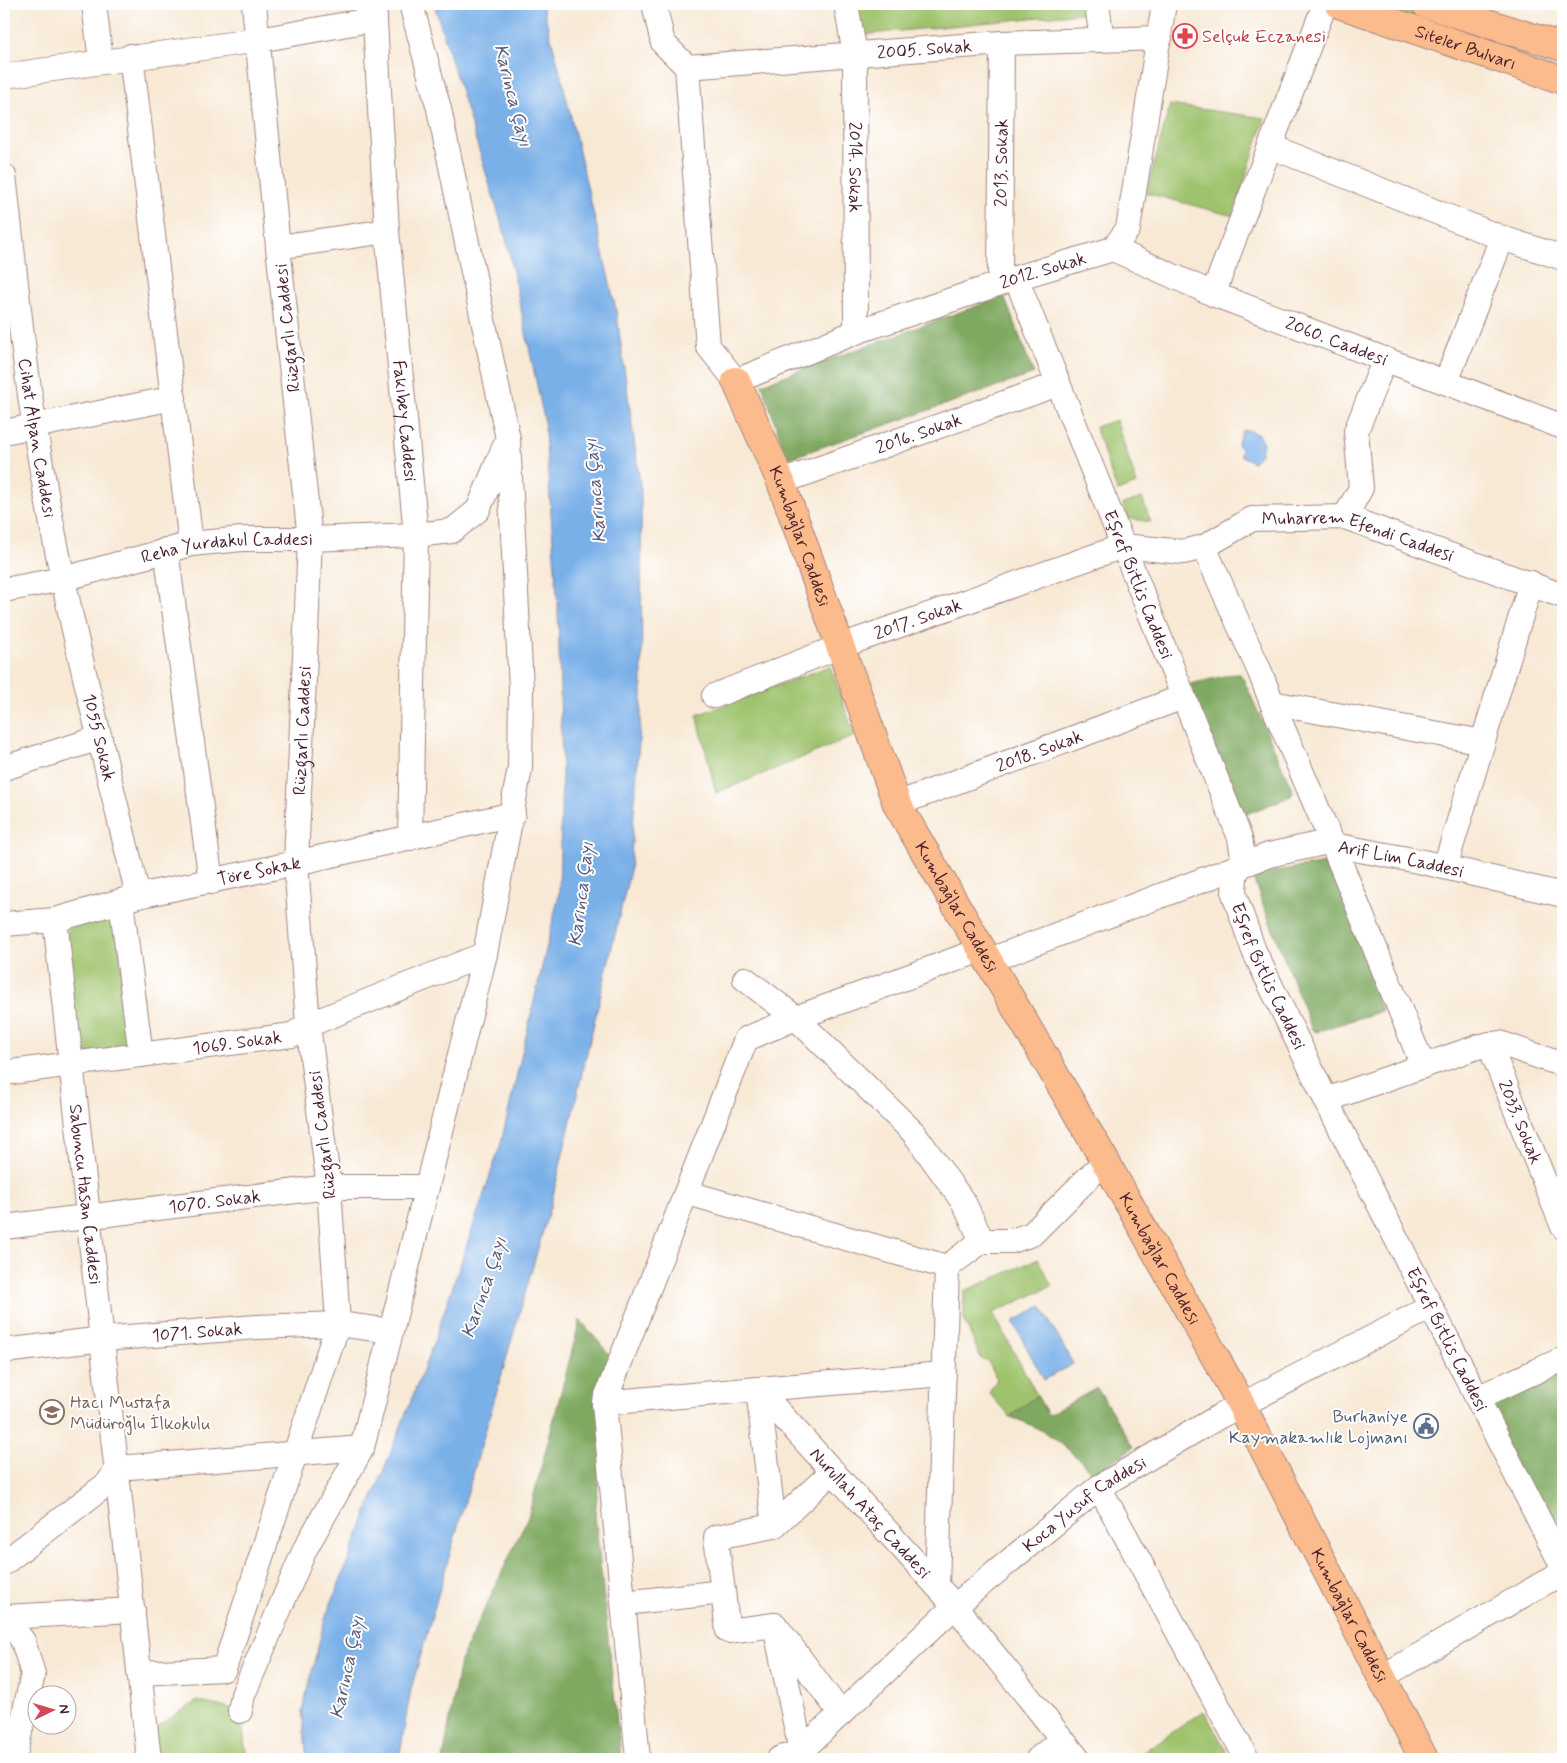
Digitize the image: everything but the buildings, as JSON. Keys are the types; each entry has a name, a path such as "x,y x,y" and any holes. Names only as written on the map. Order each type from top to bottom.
{"main road":[{"name":"Siteler Bulvarı","path":"1339,4 1563,80"},
{"name":"Siteler Bulvarı","path":"1426,4 1563,47"},
{"name":"Kumbağlar Caddesi","path":"736,381 781,482 897,804 1105,1161 1241,1405 1424,1759"}],"street":[{"path":"94,4 101,61"},
{"name":"Rüzgarlı Caddesi","path":"140,1673 224,1669 297,1453 338,1324 329,1187 308,1025 296,864 310,539 254,4"},
{"path":"240,1711 243,1694 305,1548 362,1448 486,954 520,768 521,688 508,439 439,109 411,4"},
{"path":"654,4 664,43 687,67"},
{"name":"2014. Sokak","path":"846,4 855,54 856,332"},
{"path":"1097,4 1102,40"},
{"path":"1113,249 1128,229 1164,4"},
{"path":"1213,294 1272,147 1325,4"},
{"path":"4,76 131,56 259,40 375,11"},
{"name":"Fakıbey Caddesi","path":"375,11 387,231 416,535 410,838"},
{"name":"2005. Sokak","path":"687,67 1002,43 1160,38"},
{"name":"2013. Sokak","path":"1002,43 1008,281"},
{"path":"131,56 191,544"},
{"name":"Kumbağlar Caddesi","path":"687,67 708,346 736,381"},
{"path":"1272,147 1502,238 1563,258"},
{"name":"Cihat Alpan Caddesi","path":"4,176 14,340 34,427 63,579"},
{"path":"278,246 387,231"},
{"path":"1446,382 1502,238"},
{"name":"2012. Sokak","path":"736,381 856,332 1008,281 1113,249"},
{"name":"2060. Caddesi","path":"1113,249 1213,294 1563,427"},
{"name":"Eşref Bitlis Caddesi","path":"1008,281 1058,384 1240,838 1243,851 1240,867 1235,876 1234,894 1254,951 1326,1100 1563,1567"},
{"path":"1345,517 1361,488 1356,431 1385,359"},
{"name":"2016. Sokak","path":"781,482 1058,384"},
{"path":"4,432 174,398"},
{"name":"Reha Yurdakul Caddesi","path":"4,590 63,579 191,544 242,539 310,539 416,535 452,530 478,510 508,439"},
{"name":"Muharrem Efendi Caddesi","path":"1123,546 1183,552 1204,547 1252,519 1345,517 1563,596"},
{"name":"2017. Sokak","path":"714,696 841,646 1123,546"},
{"path":"1204,547 1334,845 1423,1066"},
{"path":"166,550 211,882"},
{"name":"1055 Sokak","path":"63,579 100,738 129,898 141,1055"},
{"path":"1445,867 1531,583"},
{"name":"2018. Sokak","path":"897,804 1183,697"},
{"path":"1272,703 1483,742"},
{"path":"4,768 100,738"},
{"name":"Töre Sokak","path":"4,924 55,920 129,898 296,864 513,814"},
{"name":"Arif Lim Caddesi","path":"604,1403 688,1193 746,1039 796,1018 1240,867 1269,855 1323,843 1445,867 1563,895"},
{"name":"Sabuncu Hasan Caddesi","path":"55,920 118,1468 149,1759"},
{"name":"1069. Sokak","path":"4,1073 292,1035 308,1025 486,954"},
{"path":"745,979 796,1018 914,1133 964,1203 982,1241"},
{"path":"1326,1100 1489,1044 1500,1043 1563,1065"},
{"name":"2033. Sokak","path":"1489,1044 1558,1200 1563,1226"},
{"path":"947,1267 982,1241 1012,1241 1032,1234 1105,1161"},
{"name":"1070. Sokak","path":"4,1227 329,1187 427,1187"},
{"path":"688,1193 947,1267"},
{"path":"937,1586 947,1267"},
{"name":"Koca Yusuf Caddesi","path":"779,1759 804,1755 841,1714 956,1606 1099,1487 1180,1438 1431,1307"},
{"name":"1071. Sokak","path":"4,1351 103,1339 257,1327 338,1324 391,1331"},
{"path":"1477,1398 1563,1358"},
{"path":"638,1759 604,1403 944,1374"},
{"path":"758,1389 774,1526"},
{"name":"Nurullah Ataç Caddesi","path":"758,1389 956,1606 1078,1759"},
{"path":"4,1563 108,1483 118,1468 362,1448"},
{"path":"775,1625 728,1631 716,1537 774,1526 833,1471"},
{"path":"1099,1487 1247,1759"},
{"path":"1382,1677 1563,1572"},
{"path":"624,1603 723,1592"},
{"path":"4,1616 133,1610"},
{"path":"4,1616 23,1641 33,1674 14,1759"},
{"path":"775,1625 841,1714"},
{"path":"775,1625 804,1755"},
{"path":"1038,1759 1061,1740"}],"green space":[{"path":"855,4 1078,4 1082,13 860,35"},
{"path":"1361,4 1402,4 1563,53 1563,66"},
{"path":"1170,105 1265,118 1233,216 1146,193"},
{"path":"1004,296 1034,374 787,459 762,384"},
{"path":"1116,420 1137,484 1117,491 1095,427"},
{"path":"1142,498 1151,522 1127,518 1123,504"},
{"path":"830,666 855,736 716,793 697,715"},
{"path":"1240,674 1244,680 1293,791 1291,796 1244,815 1239,814 1190,684"},
{"path":"1325,863 1329,864 1332,868 1382,1011 1315,1032 1312,1030 1253,879 1257,874"},
{"path":"108,915 117,923 128,1040 124,1048 87,1055 77,1045 66,934 75,920"},
{"path":"1038,1259 1052,1286 993,1313 1037,1395 1010,1417 989,1393 997,1379 987,1360 981,1359 964,1319 964,1291"},
{"path":"580,1320 612,1357 595,1515 621,1759 443,1759 460,1661 528,1517"},
{"path":"1563,1359 1563,1567 1477,1398"},
{"path":"1097,1388 1134,1447 1094,1474 1046,1433 1010,1417 1037,1395 1048,1415"},
{"path":"197,1701 240,1711 247,1759 160,1759 152,1730"},
{"path":"1204,1711 1231,1759 1133,1759"}],"water":[{"name":"Karınca Çayı","path":"434,4 542,4 562,79 616,309 641,490 642,698 630,871 552,1200 411,1689 399,1759 307,1759 302,1711 325,1619 434,1342 501,1143 559,894 562,771 558,609 544,419 506,238"},
{"path":"1248,430 1258,434 1263,443 1261,454 1253,462 1240,455 1241,449 1237,445 1242,431"},
{"path":"1041,1306 1073,1364 1044,1380 1013,1322"}],"place":[{"name":"Selçuk Eczanesi","path":"1185,36"},
{"name":"Hacı Mustafa Müdüroğlu İlkokulu","path":"52,1412"},
{"name":"Burhaniye Kaymakamlık Lojmanı","path":"1426,1426"}]}
